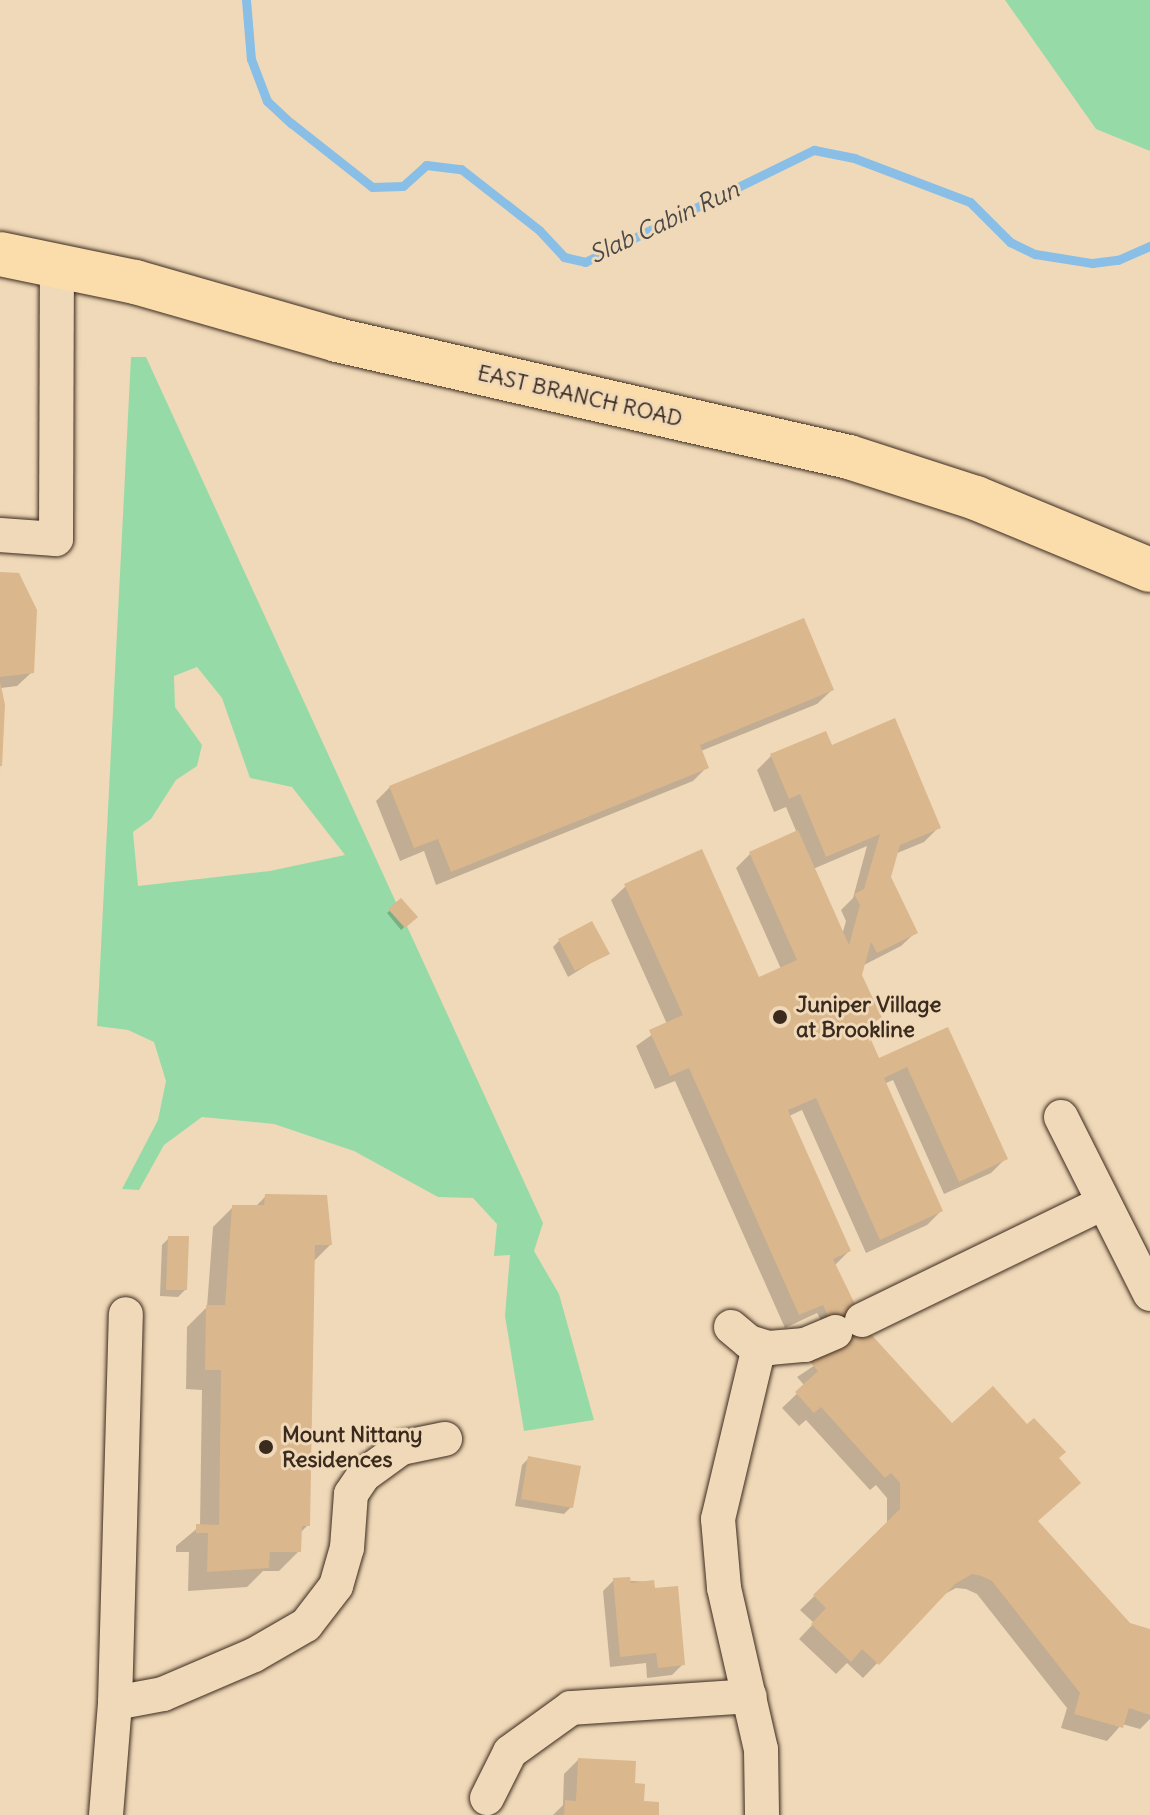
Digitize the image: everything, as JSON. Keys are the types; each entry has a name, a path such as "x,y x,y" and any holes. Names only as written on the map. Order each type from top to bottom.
{"main road":[{"name":"EAST BRANCH ROAD","path":"0,254 135,282 337,340 849,457 976,498 1150,570"}],"lane":[{"path":"0,535 56,539 57,267"},
{"path":"1061,1117 1150,1294"},
{"path":"731,1327 759,1347 796,1347 849,1326 1103,1203"},
{"path":"106,1815 115,1703 126,1314"},
{"path":"759,1347 718,1519 724,1588 750,1696 764,1772 762,1815"},
{"path":"115,1703 163,1694 254,1655 306,1625 329,1598 343,1567 351,1494 384,1457 420,1440 445,1439"},
{"path":"487,1798 501,1763 520,1740 571,1708 750,1696"}],"green space":[{"path":"1005,0 1150,0 1150,151 1096,129"},
{"path":"131,357 146,357 543,1223 534,1251 559,1294 594,1420 524,1431 505,1316 510,1255 494,1256 497,1224 473,1198 438,1197 354,1151 274,1124 202,1117 164,1145 139,1190 122,1189 158,1120 166,1081 154,1042 128,1030 97,1026","holes":["197,667 222,698 250,778 292,787 345,855 270,871 138,886 133,832 151,819 176,780 197,766 202,745 175,707 174,676"]}],"building":[{"path":"0,572 19,573 37,610 34,673 0,677"},
{"path":"804,618 834,690 700,745 709,768 451,872 438,839 414,848 389,786"},
{"path":"0,681 5,705 2,766 0,766"},
{"name":"Juniper Village at Brookline","path":"895,718 941,828 900,845 891,877 918,933 877,953 871,942 862,975 882,1018 865,1026 879,1058 948,1027 1008,1159 959,1182 907,1067 884,1078 943,1211 880,1240 816,1098 788,1110 851,1251 833,1259 868,1331 952,1423 993,1386 1027,1424 1034,1418 1066,1452 1059,1458 1081,1483 1038,1521 1130,1623 1150,1629 1150,1715 1129,1708 1123,1728 1074,1714 1080,1693 992,1581 981,1576 972,1574 955,1584 879,1665 862,1649 851,1662 811,1624 826,1608 813,1595 900,1509 900,1483 891,1473 885,1478 821,1407 814,1413 795,1392 818,1371 810,1362 835,1332 823,1305 799,1315 689,1068 670,1076 649,1030 683,1015 624,884 702,849 759,977 797,960 749,852 798,830 849,945 860,905 854,894 864,889 880,834 826,857 800,794 789,799 770,754 826,731 832,745"},
{"path":"401,898 418,917 405,928 388,909"},
{"path":"592,921 610,954 575,971 558,939"},
{"name":"Mount Nittany Residences","path":"265,1194 327,1195 332,1245 315,1245 310,1526 302,1526 301,1552 270,1552 269,1568 207,1572 208,1533 196,1533 196,1524 219,1525 221,1370 205,1370 206,1305 225,1305 232,1205 264,1205"},
{"path":"168,1236 189,1236 187,1290 166,1290"},
{"path":"528,1456 581,1466 573,1508 521,1499"},
{"path":"630,1577 631,1583 654,1580 655,1588 678,1586 685,1665 658,1668 656,1653 620,1657 613,1578"},
{"path":"578,1758 636,1761 635,1783 645,1784 644,1801 659,1802 659,1815 564,1815 565,1800 576,1801"}],"waterway":[{"name":"Slab Cabin Run","path":"246,0 251,59 267,101 291,123 372,187 403,186 426,165 461,169 539,230 564,257 585,262 814,150 854,158 970,202 1010,242 1035,254 1092,263 1118,260 1150,246"}],"place":[{"name":"Juniper Village at Brookline","path":"780,1017"},
{"name":"Mount Nittany Residences","path":"266,1447"}]}
